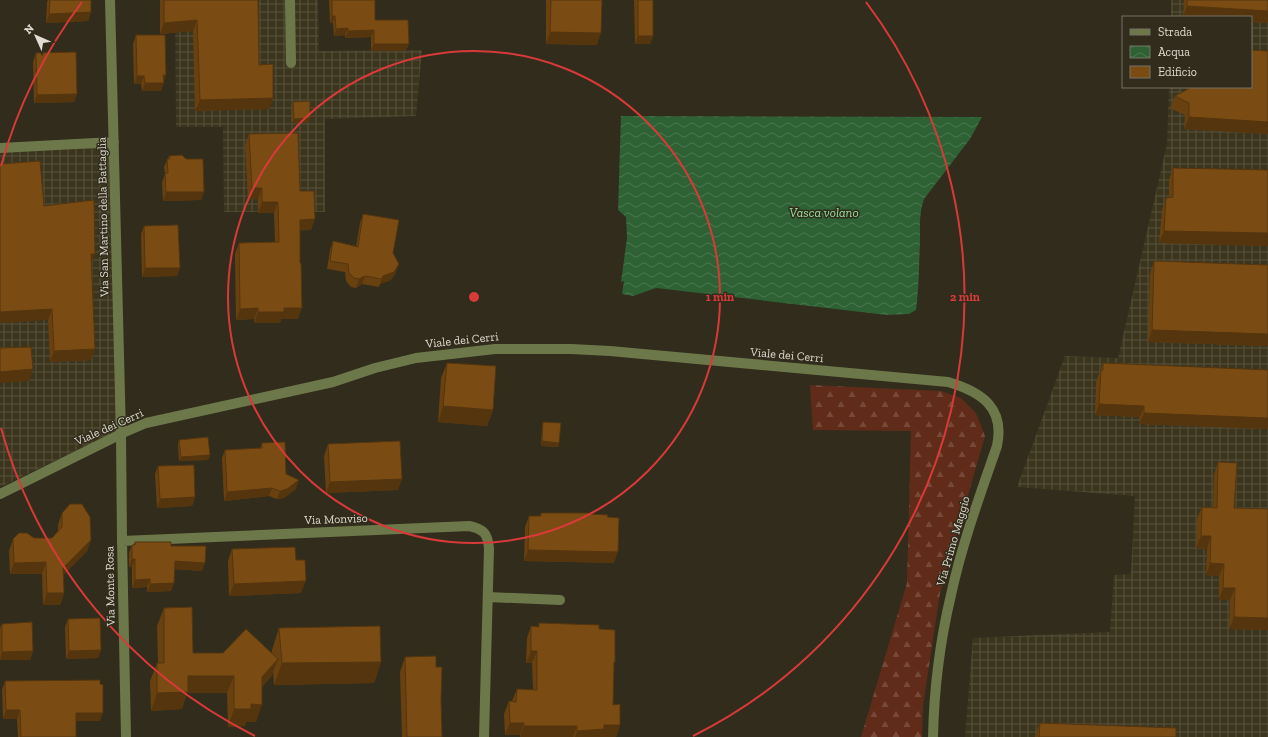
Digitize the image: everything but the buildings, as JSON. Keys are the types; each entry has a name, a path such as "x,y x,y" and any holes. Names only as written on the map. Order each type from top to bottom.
{"street":[{"name":"Via San Martino della Battaglia","path":"110,0 121,434"},
{"path":"290,0 291,63"},
{"path":"0,148 114,142"},
{"name":"Viale dei Cerri","path":"0,494 146,423 333,382 375,368 416,358 455,352 495,349 595,350 948,382"},
{"name":"Via Primo Maggio","path":"933,737 937,673 950,595 999,436 999,427 996,417 986,400 966,388 948,382"},
{"name":"Via Monte Rosa","path":"121,434 126,737"},
{"name":"Via Monviso","path":"122,541 469,526 483,531 488,539 489,549 484,737"},
{"path":"488,597 560,600"}],"shaded area":[{"path":"175,0 318,0 319,51 422,50 416,116 325,119 325,212 224,212 223,127 176,127"},
{"path":"1171,0 1268,0 1268,737 965,737 973,638 1110,632 1114,575 1131,574 1135,496 1017,487 1065,356 1118,358 1167,144 1169,88 1252,88 1252,16 1171,16"},
{"path":"111,145 118,431 0,487 0,152"}],"green space":[{"path":"810,385 941,391 961,398 976,413 985,436 940,593 923,706 922,737 861,737 907,583 911,431 813,430"}],"water":[{"name":"Vasca volano","path":"621,116 982,117 970,139 924,199 920,220 919,276 916,310 909,314 887,315 656,288 633,296 622,294 624,281 621,282 627,238 626,217 618,210"}]}
